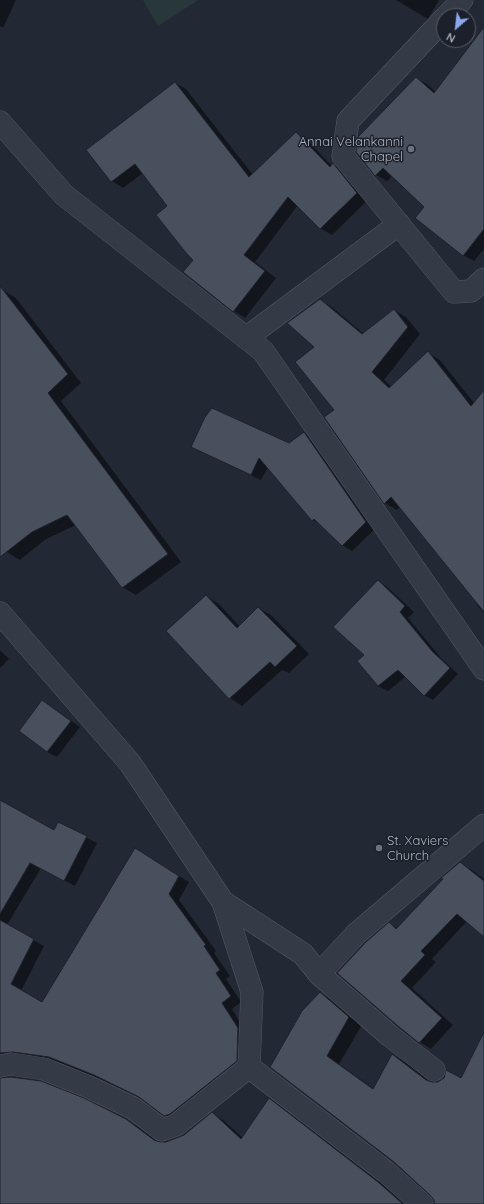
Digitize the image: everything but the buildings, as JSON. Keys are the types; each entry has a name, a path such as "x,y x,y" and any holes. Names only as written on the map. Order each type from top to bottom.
{"street":[{"path":"454,8 462,0"},
{"path":"436,28 348,121 343,156 454,292 471,291 484,279"},
{"path":"0,122 64,196 263,351 484,669"},
{"path":"246,338 399,224"},
{"path":"0,613 130,763 223,902 252,992 249,1067 176,1125 162,1130 133,1108 83,1084 44,1069 10,1064 0,1066"},
{"path":"319,974 356,934 484,824"},
{"path":"223,902 303,954 319,974 390,1036 434,1070"},
{"path":"249,1067 386,1172 422,1204"}],"shaded area":[{"path":"143,0 198,0 158,26"}],"place":[{"name":"Annai Velankanni Chapel","path":"411,149"},
{"name":"St. Xaviers Church","path":"379,848"}]}
